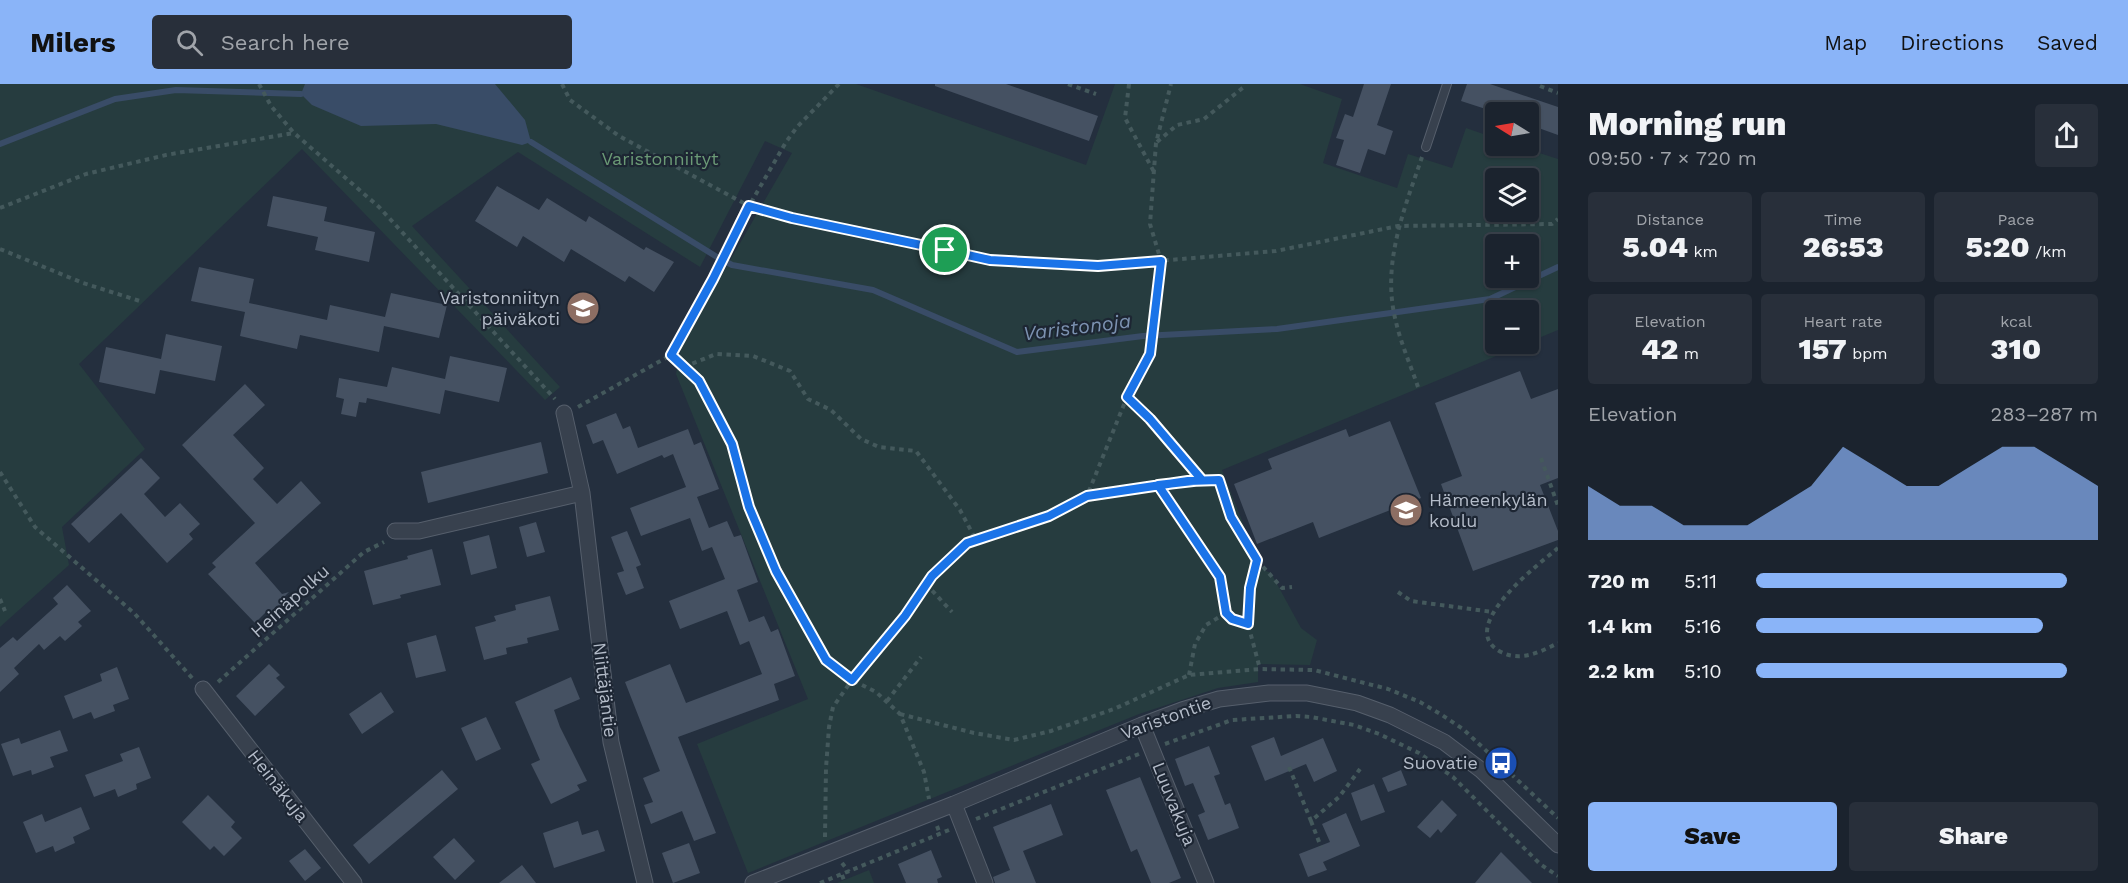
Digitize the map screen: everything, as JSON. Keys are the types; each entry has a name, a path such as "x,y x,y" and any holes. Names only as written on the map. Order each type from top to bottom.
{"street":[{"name":"Niittäjäntie","path":"564,413 582,493 611,742 645,883"},
{"path":"395,531 419,531 582,493"},
{"name":"Heinäkuja","path":"202,689 354,883"},
{"name":"Varistontie","path":"753,883 954,804 1142,725 1219,699 1269,693 1307,693 1357,703 1390,715 1444,742 1481,770 1558,845"},
{"name":"Luuvakuja","path":"1142,725 1206,883"},
{"path":"954,804 985,883"}],"lane":[{"path":"1426,147 1447,84"}],"path":[{"path":"259,84 272,106 294,133 379,207 552,394 564,413 671,355 713,279 749,206 786,142 797,127 838,84"},
{"path":"562,84 570,100 619,136 749,206 792,218 990,260 1098,266 1276,251 1398,226 1552,224 1558,219"},
{"path":"1068,84 1096,94"},
{"path":"1129,84 1125,118 1154,173"},
{"path":"1087,496 1127,397 1150,354 1161,261 1150,224 1156,143 1171,84"},
{"path":"1534,84 1558,93"},
{"path":"1156,143 1177,125 1204,119 1245,86"},
{"path":"0,207 86,174 166,155 294,133"},
{"path":"1418,387 1396,322 1392,303 1390,269 1398,226 1426,147"},
{"path":"0,249 83,283 143,302"},
{"path":"684,367 716,354 753,356 790,371 808,399 831,411 861,439 879,447 916,451 960,510 976,540"},
{"path":"671,355 699,381 732,444 749,507 776,571 826,660 852,680 887,701 900,714 924,772 931,812 940,834"},
{"path":"1127,397 1150,419 1202,480"},
{"path":"1541,458 1558,506"},
{"path":"0,472 35,527 134,613 202,689"},
{"path":"849,872 824,836 829,728 833,707 852,680 905,616 926,584 954,553 967,543 1049,516 1087,496 1158,485 1219,480 1231,517 1257,560 1282,588 1292,587"},
{"path":"1158,485 1220,577 1226,613 1232,619 1248,624"},
{"name":"Heinäpolku","path":"202,689 223,680 364,552 380,546 395,531"},
{"path":"1558,548 1509,592 1493,612 1488,623 1488,640 1502,653 1522,656 1537,654 1558,643"},
{"path":"1257,560 1250,588 1248,624 1260,669"},
{"path":"926,584 952,612"},
{"path":"1398,592 1411,601 1493,612"},
{"path":"0,599 5,611"},
{"path":"1189,675 1195,644 1206,625 1226,613"},
{"path":"887,701 921,657"},
{"path":"820,883 1152,748 1232,720 1296,716 1354,726 1403,744 1435,763 1453,777 1540,864 1558,876"},
{"path":"1289,767 1322,847"},
{"path":"1311,821 1339,797 1360,769"},
{"path":"842,874 845,883"}],"green space":[{"name":"Varistonniityt","path":"0,84 856,84 1086,165 1115,84 1300,84 1342,99 1323,163 1397,188 1408,154 1452,168 1466,128 1485,135 1485,156 1539,156 1539,153 1558,159 1558,330 1539,338 1539,300 1485,300 1485,354 1501,354 1222,470 1261,569 1271,573 1301,628 1317,640 1310,665 1258,664 1258,682 1218,688 1139,714 748,873 697,744 808,699 676,374 682,344 792,153 765,141 700,267 518,152 412,226 560,387 545,400 302,149 79,364 145,449 62,527 69,565 0,627"},
{"path":"869,870 874,883 837,883"}],"water":[{"path":"305,84 495,84 525,120 531,142 522,145 436,124 361,126 312,105 301,94"}],"building":[{"path":"935,84 1006,84 1098,116 1089,141 935,86"},
{"path":"1364,84 1391,84 1377,125 1393,131 1385,155 1368,149 1360,173 1336,165 1344,140 1336,138 1345,114 1353,117"},
{"path":"1467,84 1490,84 1558,107 1558,135 1539,128 1539,102 1485,102 1485,109 1461,101"},
{"name":"Varistonniityn päiväkoti","path":"497,186 539,210 547,198 586,222 589,216 644,250 646,247 674,262 654,292 629,276 625,282 571,249 564,262 523,236 517,247 475,221"},
{"path":"273,196 327,207 324,221 375,232 369,262 315,250 318,237 267,226"},
{"path":"199,267 254,279 249,303 327,320 330,305 385,317 391,293 447,305 439,338 384,326 379,352 300,335 297,349 240,336 245,312 191,301"},
{"path":"166,334 222,346 215,381 160,370 155,394 99,382 106,347 161,359"},
{"path":"450,356 507,368 499,402 445,390 440,414 367,398 366,403 359,402 356,417 341,414 344,399 336,397 339,378 387,387 392,367 445,379"},
{"name":"Hämeenkylän koulu","path":"1520,371 1531,399 1558,389 1558,478 1540,485 1558,531 1558,540 1473,571 1441,484 1462,476 1435,403"},
{"path":"245,384 265,405 233,435 264,468 253,479 277,504 301,481 321,503 255,563 282,594 289,592 285,596 292,604 274,621 266,612 255,623 208,574 216,567 212,563 255,523 182,445"},
{"path":"616,413 623,429 630,426 638,448 688,429 694,445 701,442 719,489 697,497 709,528 727,521 734,537 741,535 758,582 737,590 749,622 764,616 771,632 778,629 795,676 774,684 779,700 678,737 716,833 694,841 682,811 651,824 644,805 653,802 643,778 660,771 625,682 670,664 686,703 762,674 749,641 740,645 727,611 680,629 669,601 725,579 712,547 702,551 690,518 641,536 630,508 686,487 673,454 664,458 662,455 617,474 603,440 593,444 586,425"},
{"path":"1390,421 1421,498 1319,538 1313,522 1257,544 1234,484 1272,469 1268,459 1346,429 1349,437"},
{"path":"541,442 548,473 428,503 421,472"},
{"path":"141,458 160,478 144,494 165,517 180,503 200,524 189,534 193,539 167,563 121,513 89,543 71,524"},
{"path":"536,522 545,552 527,557 519,527"},
{"path":"627,531 641,565 636,567 644,588 626,595 617,573 624,571 611,537"},
{"path":"489,535 497,568 471,575 463,542"},
{"path":"432,549 441,585 400,595 401,598 373,605 364,571 408,559 407,556"},
{"path":"67,585 91,611 78,622 82,626 65,641 60,636 44,650 39,644 14,668 19,674 0,692 0,648 13,637 17,641 58,604 53,598"},
{"path":"550,596 559,630 527,638 528,643 506,648 507,654 484,660 475,627 496,621 494,616 516,610 515,605"},
{"path":"436,635 446,671 416,678 407,643"},
{"path":"269,664 280,675 276,678 285,687 255,716 236,696"},
{"path":"117,667 129,699 113,705 115,711 94,719 91,712 73,719 64,696 102,681 100,674"},
{"path":"571,677 580,699 554,710 587,781 577,785 580,790 551,804 531,764 540,760 515,702"},
{"path":"381,692 394,712 362,734 349,714"},
{"path":"486,717 501,749 476,761 461,728"},
{"path":"60,730 68,751 50,757 54,767 32,775 31,770 13,776 1,744 19,738 21,744"},
{"path":"1274,737 1281,756 1323,738 1337,771 1314,782 1306,764 1265,781 1251,746"},
{"path":"1209,746 1220,774 1214,776 1225,805 1230,803 1239,828 1208,840 1198,815 1205,812 1193,783 1185,786 1175,759"},
{"path":"139,747 151,778 136,784 137,789 118,797 115,789 94,797 85,775 123,761 120,754"},
{"path":"442,770 458,789 369,864 353,845"},
{"path":"1401,770 1407,785 1388,792 1382,778"},
{"path":"1140,777 1181,878 1169,883 1151,883 1137,849 1131,852 1106,790"},
{"path":"1374,784 1385,812 1361,821 1351,793"},
{"path":"208,795 235,822 231,827 242,838 224,856 214,846 210,850 182,822"},
{"path":"1442,800 1457,815 1441,833 1438,829 1430,838 1417,827"},
{"path":"1051,804 1063,835 1023,851 1036,883 995,883 993,877 1010,870 993,827"},
{"path":"81,807 90,829 73,837 75,843 55,852 53,846 36,853 23,822 42,814 45,822"},
{"path":"1346,813 1360,846 1323,862 1327,870 1308,877 1299,854 1330,842 1322,824"},
{"path":"578,821 582,835 598,830 605,851 554,868 543,833"},
{"path":"454,838 475,861 455,880 433,857"},
{"path":"689,843 700,873 673,883 662,853"},
{"path":"305,849 321,868 305,881 289,861"},
{"path":"931,850 942,877 937,879 938,883 906,883 898,864"},
{"path":"1501,852 1532,883 1475,883"},
{"path":"522,865 536,883 499,883"}],"waterway":[{"name":"Varistonoja","path":"0,144 115,99 176,90 301,94"},
{"name":"Varistonoja","path":"531,142 732,265 873,290 1017,352 1143,336 1277,329 1490,299 1558,267"}],"place":[{"name":"Varistonniityn päiväkoti","path":"583,308"},
{"name":"Hämeenkylän koulu","path":"1406,510"},
{"name":"Suovatie","path":"1501,763"}],"route":[{"path":"945,250 792,218 749,206 713,279 671,355 699,381 732,444 749,507 776,571 826,660 852,680 905,616 932,576 967,543 1049,516 1087,496 1158,485 1188,481 1219,480 1231,517 1257,560 1250,588 1248,624 1232,619 1226,613 1220,577 1158,485 1188,481 1202,480 1150,419 1127,397 1150,354 1161,261 1098,266 990,260 945,250"}]}
